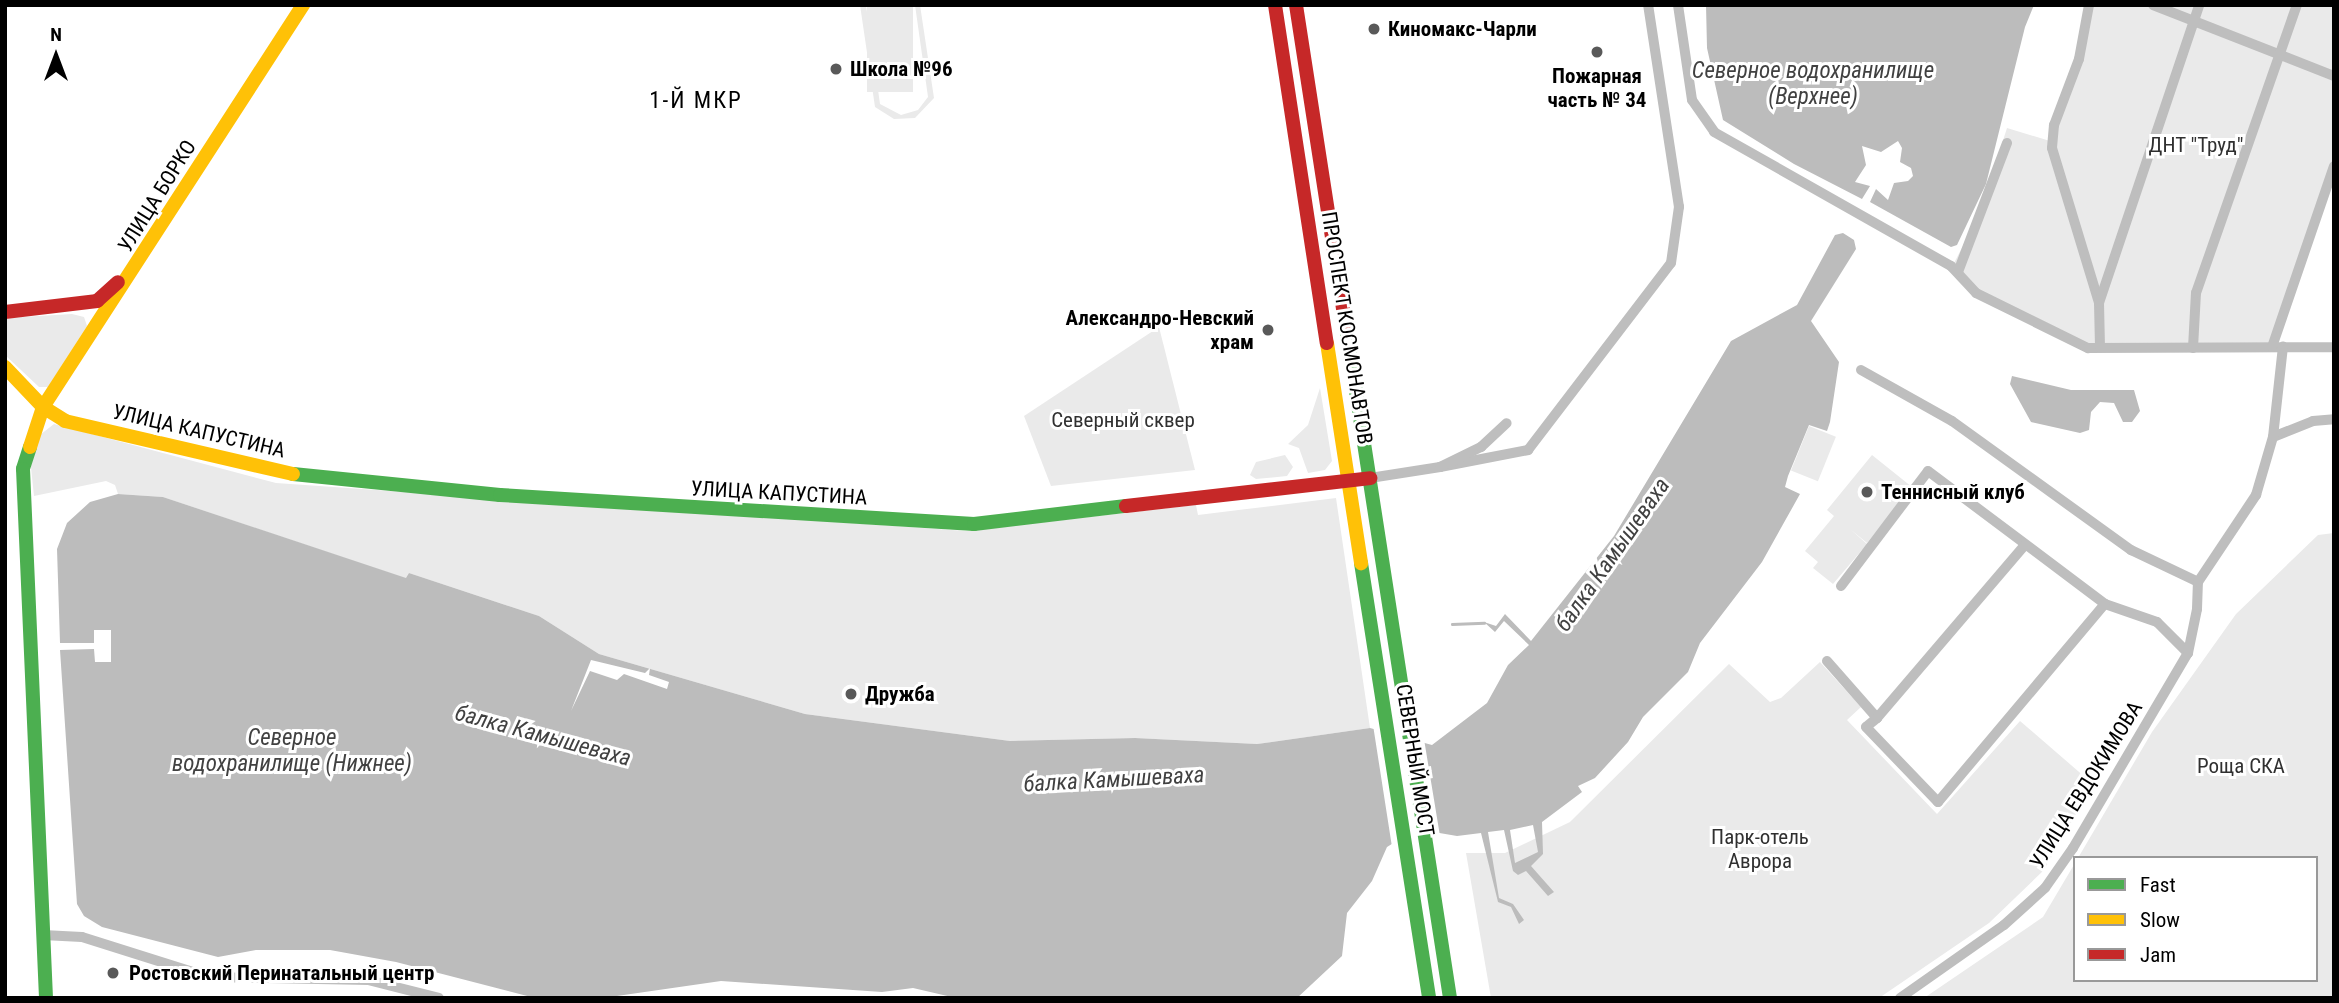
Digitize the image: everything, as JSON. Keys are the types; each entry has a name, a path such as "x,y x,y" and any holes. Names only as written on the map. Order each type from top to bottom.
{"main road":[{"name":"УЛИЦА БОРКО","path":"74,305 97,301 111,290 295,5"},
{"name":"УЛИЦА БОРКО","path":"43,407 58,389 303,5"},
{"name":"ПРОСПЕКТ КОСМОНАВТОВ","path":"1275,5 1377,658"},
{"name":"ПРОСПЕКТ КОСМОНАВТОВ","path":"1296,5 1398,654"},
{"path":"5,312 74,305 90,315 94,331"},
{"name":"УЛИЦА КАПУСТИНА","path":"5,367 43,407 65,421 234,465 289,474 500,495 974,524 1370,478"},
{"path":"58,389 56,407 65,421"},
{"path":"43,407 23,469 21,495 46,998"},
{"name":"СЕВЕРНЫЙ МОСТ","path":"1398,654 1450,998"},
{"name":"СЕВЕРНЫЙ МОСТ","path":"1377,658 1429,998"}],"street":[{"path":"1440,467 1528,450 1671,263 1679,208 1648,5"},
{"path":"1678,5 1692,100 1714,132 1958,272 1976,293 2088,348 2334,347"},
{"path":"2089,5 2079,59 2054,125 2052,148 2099,303 2100,347"},
{"path":"2153,5 2334,76"},
{"path":"2099,303 2199,5"},
{"path":"2193,348 2196,293 2297,5"},
{"path":"1958,272 2007,143"},
{"name":"УЛИЦА ЕВДОКИМОВА","path":"1900,998 2004,925 2045,888 2073,848 2188,653 2197,609 2198,582 2256,495 2273,437 2278,347 2334,166"},
{"path":"1861,370 1952,421 2131,550 2198,582"},
{"path":"2273,437 2312,421 2334,419"},
{"name":"УЛИЦА КАПУСТИНА","path":"1370,478 1440,467 1481,447 1507,424"},
{"path":"1841,586 1928,471 2024,547 2105,604 2157,622 2188,653"},
{"path":"2024,547 1877,718 1866,727 1938,802 2105,604"},
{"path":"1827,661 1877,718"},
{"path":"43,935 82,937 209,977 368,979 439,998"}],"green space":[{"path":"860,5 866,5 880,104 901,115 918,110 928,97 915,5 920,5 934,98 915,118 894,119 875,107"},
{"path":"867,5 913,5 913,92 867,92"},
{"name":"ДНТ \"Труд\"","path":"2093,5 2334,5 2334,170 2268,345 2077,344 1984,300 1953,265 1979,215 2007,128 2050,141"},
{"path":"72,314 84,317 87,326 48,387 39,387 5,355 5,318"},
{"name":"Северный сквер","path":"1159,327 1195,470 1051,486 1024,416"},
{"path":"1320,388 1332,461 1325,470 1308,473 1299,448 1288,444 1308,425"},
{"name":"Дружба","path":"54,424 276,483 966,531 1196,505 1198,515 1336,498 1370,728 1257,744 1135,738 1010,741 805,714 599,654 539,616 409,573 407,579 163,497 118,494 115,485 106,481 34,496 30,458 36,438"},
{"path":"1809,426 1836,437 1818,481 1791,471"},
{"path":"1285,455 1293,467 1287,476 1256,479 1250,475 1256,462"},
{"path":"1872,455 1912,487 1867,543 1850,529 1867,544 1833,584 1813,568 1818,562 1805,551 1834,516 1827,510"},
{"name":"Роща СКА","path":"2334,533 2334,998 1924,998 2043,917 2073,866 2073,982 2318,982 2318,856 2079,856 2152,732 2236,614 2318,535"},
{"name":"Парк-отель Аврора","path":"1820,662 1861,707 1847,720 1937,814 2020,721 2093,784 2044,870 1989,923 1879,998 1491,998 1466,853 1505,853 1570,822 1729,664 1770,702 1781,698"}],"water":[{"name":"Северное водохранилище (Верхнее)","path":"1706,5 2034,5 2025,27 1986,184 1957,245 1951,247 1870,202 1876,189 1888,200 1894,183 1908,181 1913,176 1911,168 1900,162 1902,148 1898,141 1881,152 1862,146 1866,165 1855,182 1870,186 1862,199 1794,164 1723,120 1707,48"},
{"name":"Северное водохранилище (Нижнее)","path":"1843,233 1854,240 1856,249 1811,321 1839,362 1827,431 1809,425 1788,476 1785,487 1800,494 1762,562 1700,643 1688,672 1643,717 1628,742 1595,778 1578,786 1582,792 1542,822 1543,854 1531,866 1554,892 1548,896 1526,871 1518,875 1513,871 1504,830 1488,832 1499,898 1513,904 1524,920 1519,924 1511,907 1498,902 1481,833 1457,836 1416,829 1387,847 1372,881 1347,913 1342,956 1297,998 956,998 913,988 882,992 721,981 603,998 535,998 396,962 330,950 256,950 218,957 102,927 84,916 77,904 60,650 94,649 95,662 111,662 111,630 94,630 94,643 60,643 57,549 67,523 90,502 118,494 163,497 406,578 409,573 539,616 599,654 805,714 1010,741 1135,738 1257,744 1370,728 1432,745 1487,703 1508,665 1529,645 1504,621 1495,632 1484,622 1496,626 1505,614 1531,641 1614,536 1731,341 1797,305 1835,235","holes":["1533,825 1538,852 1515,863 1510,830"]},
{"path":"2012,376 2071,390 2134,390 2140,411 2132,422 2123,422 2114,403 2100,402 2091,412 2089,430 2080,433 2031,422 2010,384"}],"pier":[{"path":"591,660 645,673 650,668 649,675 669,682 667,689 624,674 617,680 590,671 571,711"},
{"path":"1373,725 1424,739 1440,836 1417,832 1392,847"}],"waterway":[{"path":"1452,624 1484,623"}],"traffic: fast":[{"path":"1346,327 1450,998"},
{"path":"30,447 23,469 46,998"},
{"path":"293,474 500,495 974,524 1126,506"},
{"path":"1361,563 1429,998"}],"traffic: slow":[{"path":"30,447 43,407 303,5"},
{"path":"1327,343 1361,563"},
{"path":"5,367 43,407 65,421 293,474"}],"traffic: jam":[{"path":"1275,5 1327,343"},
{"path":"1296,5 1346,327"},
{"path":"5,312 97,301 118,282"},
{"path":"1126,506 1370,478"}],"place":[{"name":"Киномакс-Чарли","path":"1374,29"},
{"name":"Пожарная часть № 34","path":"1597,52"},
{"name":"Школа №96","path":"836,69"},
{"name":"Александро-Невский храм","path":"1268,330"},
{"name":"Теннисный клуб","path":"1867,492"},
{"name":"Дружба","path":"851,694"},
{"name":"Ростовский Перинатальный центр","path":"113,973"}],"district":[{"name":"1-Й МКР","path":"696,101"}],"water label":[{"name":"балка Камышеваха","path":"1613,555"},
{"name":"балка Камышеваха","path":"543,736"},
{"name":"балка Камышеваха","path":"1114,780"}]}
